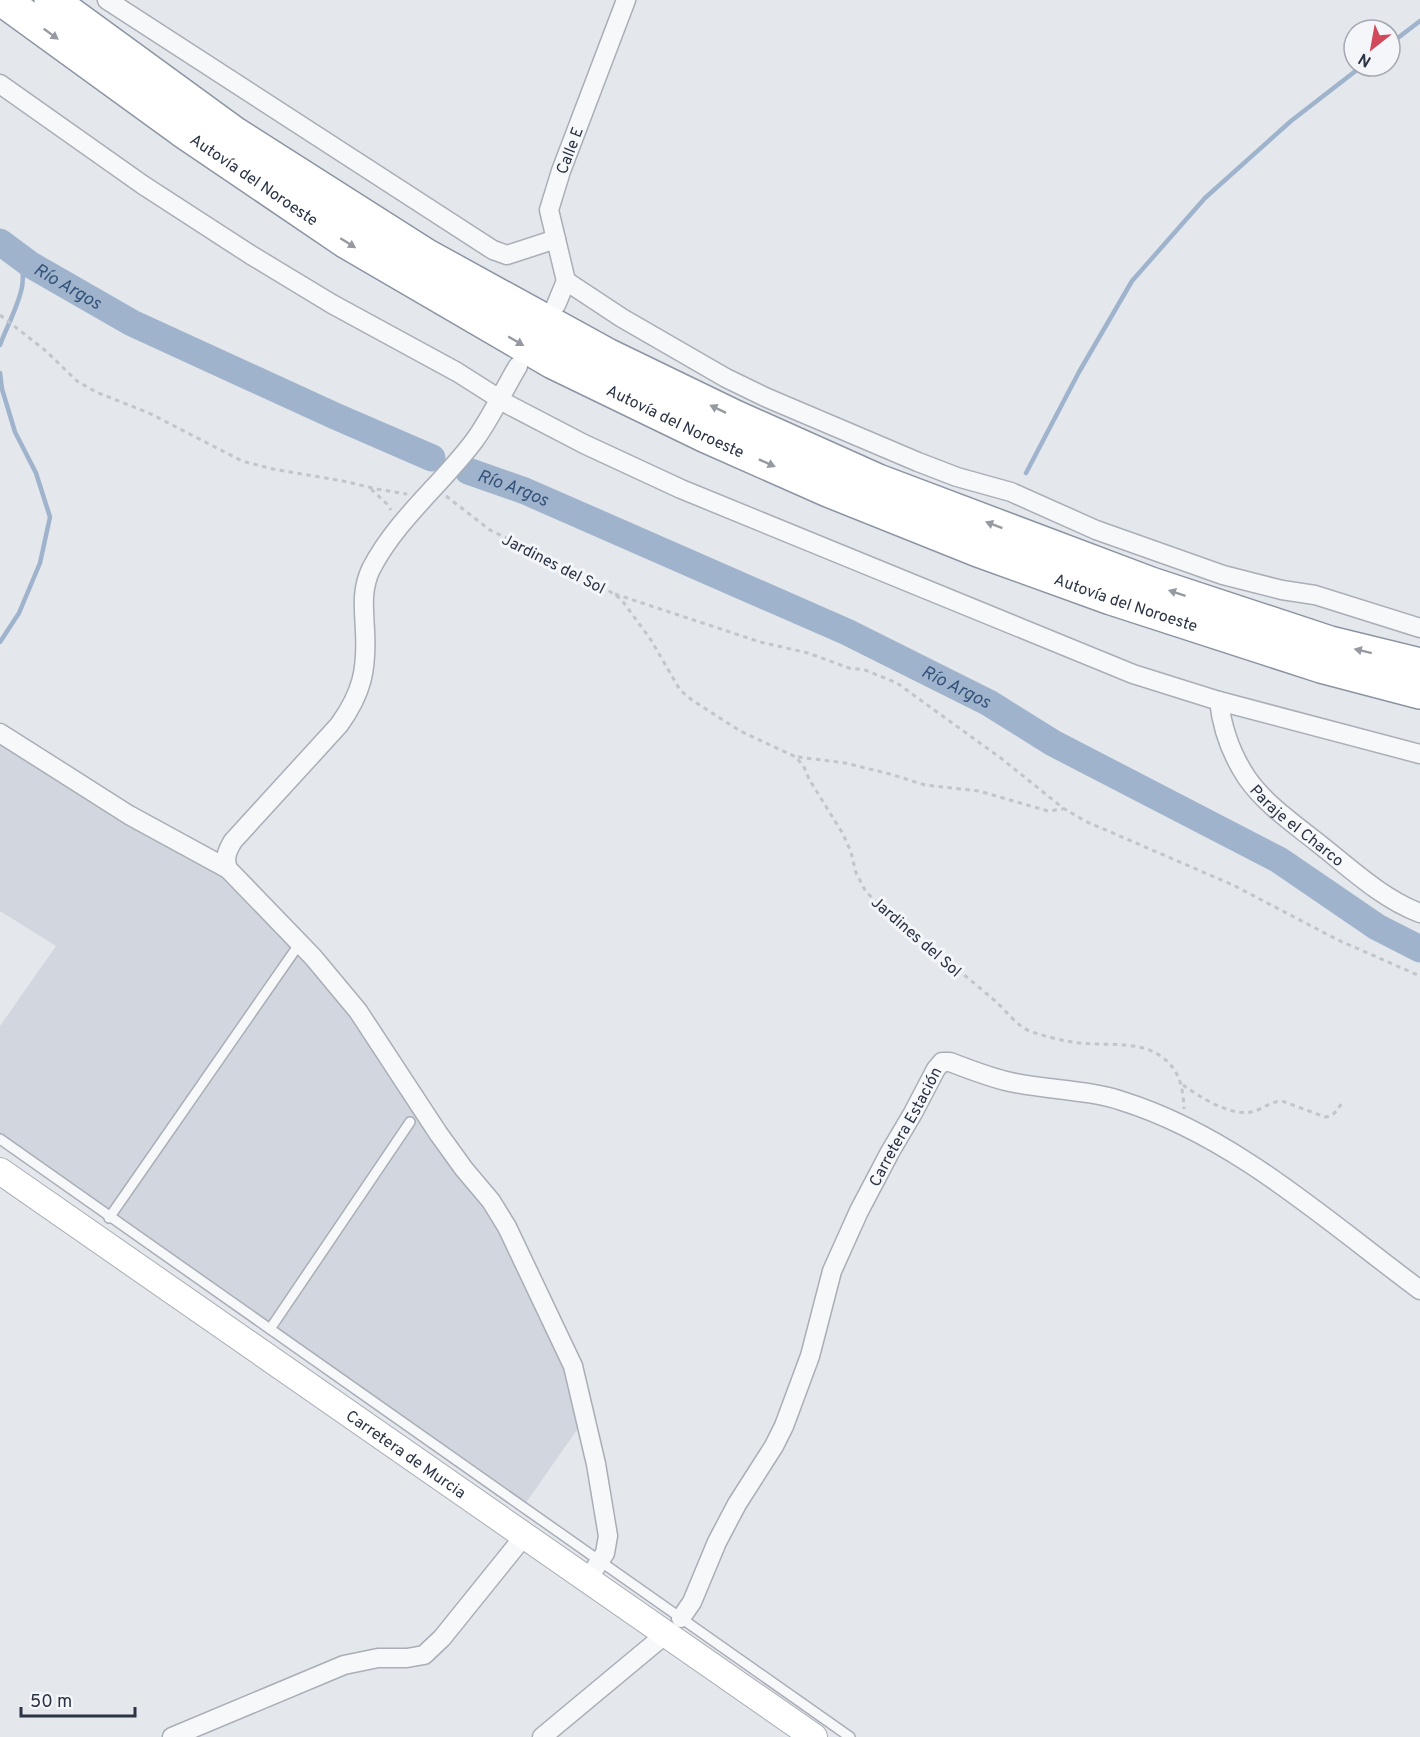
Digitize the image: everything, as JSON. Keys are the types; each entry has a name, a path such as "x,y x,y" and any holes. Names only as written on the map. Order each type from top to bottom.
{"highway":[{"name":"Autovía del Noroeste","path":"3,0 182,130 347,242 553,362 818,486 978,550 1110,598 1288,655 1420,692"},
{"name":"Autovía del Noroeste","path":"51,0 235,134 425,255 607,355 681,391 878,482 1151,584 1330,643 1420,665"}],"main road":[{"name":"Carretera de Murcia","path":"0,1171 525,1535 595,1570 674,1626 814,1737"}],"street":[{"path":"107,0 493,250 507,255 556,239"},
{"name":"Calle E","path":"566,281 549,210 561,171 626,0"},
{"path":"0,84 143,185 251,255 332,304 584,444 681,489 1133,674 1219,700 1420,754"},
{"path":"556,305 566,281 622,318 726,378 918,462 957,477 1011,492 1096,530 1213,571 1282,590 1316,595 1420,628"},
{"path":"228,870 226,858 233,841 339,725 352,707 363,679 365,657 362,600 366,583 380,554 428,491 474,440 518,366"},
{"name":"Paraje el Charco","path":"1219,700 1221,718 1229,745 1247,778 1266,801 1377,890 1420,913"},
{"path":"0,733 129,815 228,870 300,943 358,1011 438,1133 491,1201 507,1227 573,1366 607,1522 608,1545 595,1570"},
{"name":"Carretera Estación","path":"674,1626 692,1602 736,1504 753,1481 784,1425 802,1381 832,1271 869,1191 938,1064 942,1062 950,1062 1007,1081 1122,1101 1185,1126 1300,1197 1420,1290"},
{"path":"172,1737 344,1665 378,1658 407,1658 424,1655 442,1638 525,1535"},
{"path":"542,1737 674,1626"}],"lane":[{"path":"110,1218 300,943"},
{"path":"270,1329 410,1122"},
{"path":"0,1139 270,1329 595,1570"},
{"path":"674,1626 850,1737"}],"path":[{"path":"0,315 45,351 77,381 96,392 149,413 242,461 273,470 343,481 370,488 428,491"},
{"path":"370,488 387,504 392,513 395,519 393,534"},
{"name":"Jardines del Sol","path":"428,491 490,530 596,582 621,599 651,640 680,690 740,731 796,757 843,834 851,852 856,873 865,890 880,907 1030,1031 1072,1042 1110,1044 1149,1050 1161,1056 1171,1065 1183,1085"},
{"path":"610,592 760,642 808,653 849,668 864,670 897,683 1002,759 1065,809 1127,840 1263,899 1338,940 1420,976"},
{"path":"796,757 845,763 925,785 979,791 1048,811 1065,809"},
{"path":"1183,1085 1206,1098 1240,1112 1250,1112 1276,1101 1282,1101 1325,1117 1337,1111 1344,1101"},
{"path":"1183,1085 1185,1126"}],"shaded area":[{"path":"0,733 228,869 275,916 491,1201 586,1417 523,1507 0,1139 0,1026 56,946 0,911"}],"waterway":[{"path":"1402,35 1420,21"},
{"path":"1026,473 1079,372 1132,281 1205,198 1291,121 1347,78"},
{"name":"Río Argos","path":"0,242 31,265 132,323 432,458"},
{"path":"0,345 20,294 23,280 22,258"},
{"path":"0,373 2,389 15,432 36,473 50,517 40,563 19,613 0,642"},
{"name":"Río Argos","path":"468,471 525,491 847,632 989,703 1053,743 1279,860 1377,927 1420,949"}]}
